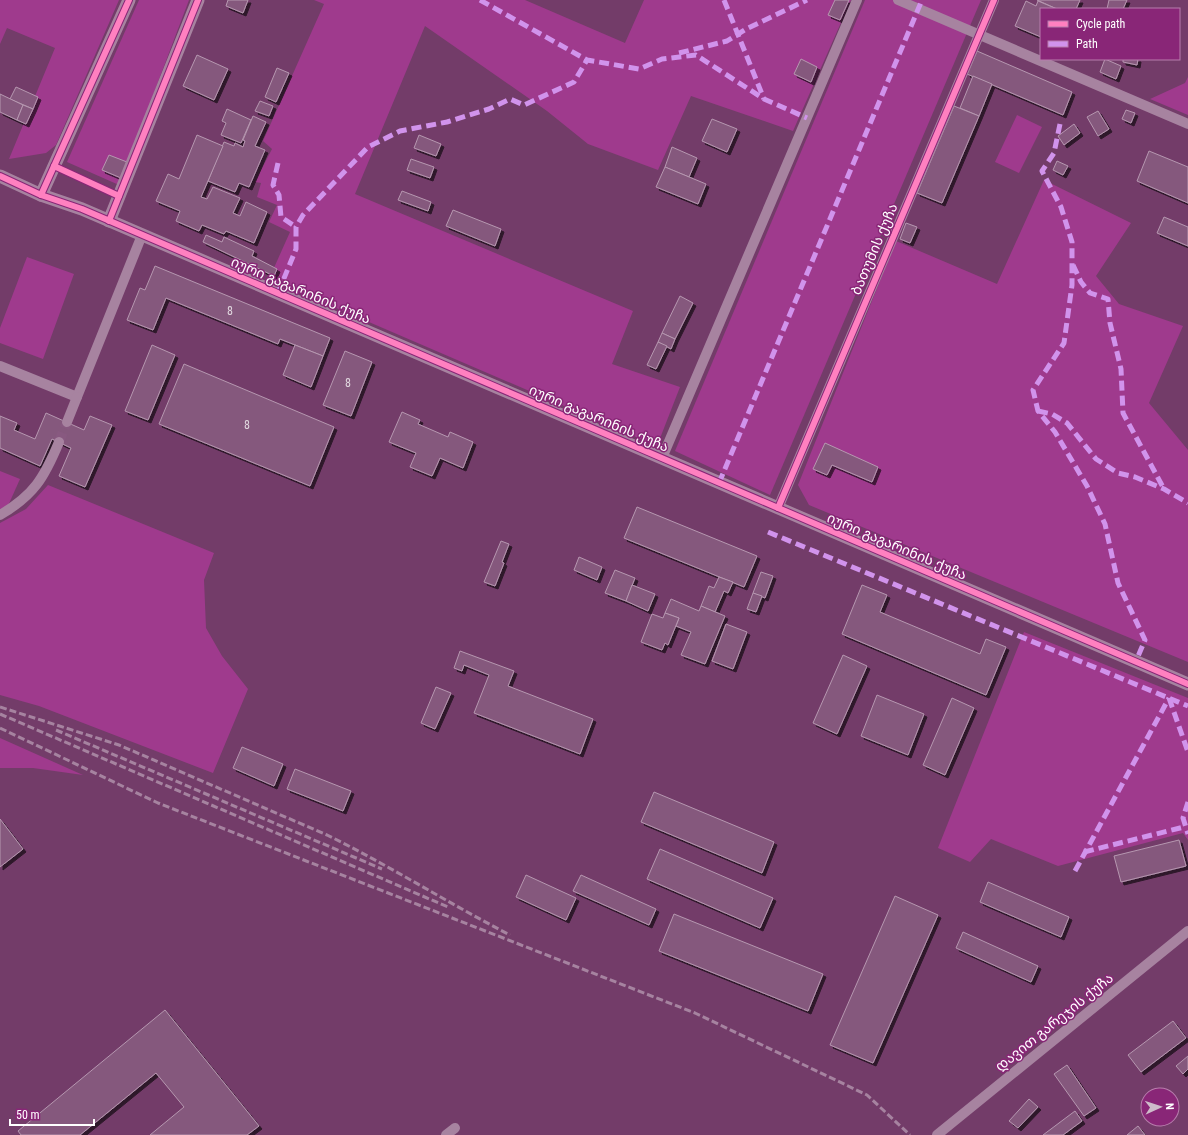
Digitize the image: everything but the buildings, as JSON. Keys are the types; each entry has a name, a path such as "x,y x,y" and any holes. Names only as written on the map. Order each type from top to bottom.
{"street":[{"path":"41,194 129,0"},
{"path":"109,221 198,0"},
{"path":"662,458 857,0"},
{"path":"898,0 1188,124"},
{"name":"ბათუმის ქუჩა","path":"778,508 994,0"},
{"name":"იური გაგარინის ქუჩა","path":"1,179 82,209 1188,684"},
{"path":"67,422 142,235"},
{"path":"0,366 77,397"},
{"path":"0,515 17,505 36,487 48,468 59,442"},
{"name":"დავით გარეჯის ქუჩა","path":"938,1135 1188,931"},
{"path":"446,1135 455,1128"}],"shaded area":[{"path":"0,0 119,0 56,145 46,153 9,159 55,48 7,28 0,44"},
{"path":"139,0 189,0 119,185 67,162"},
{"path":"314,0 525,0 625,43 644,0 851,0 793,131 691,96 658,170 588,144 547,111 425,26 355,194 633,311 612,364 680,387 657,446 269,279 290,232 269,222 277,205 257,197 261,183 255,182 272,149 263,141 324,4"},
{"path":"865,0 981,0 770,495 675,451"},
{"path":"1188,77 1188,115 1150,99 1185,83"},
{"path":"1017,115 1042,127 1019,173 995,162"},
{"path":"1044,180 1131,223 1096,276 1119,304 1183,326 1149,403 1188,450 1188,662 809,505 798,485 896,241 997,284"},
{"path":"27,257 74,274 43,359 0,343 0,328"},
{"path":"0,471 20,479 7,508 0,511"},
{"path":"48,485 214,553 204,580 206,628 222,656 248,689 213,773 39,706 0,695 0,523 26,509"},
{"path":"1024,632 1188,698 1188,840 1183,833 1058,866 991,839 970,862 938,848"},
{"path":"0,738 83,775 33,768 0,768"}],"tunnel":[{"path":"59,442 67,422"}],"railway":[{"path":"0,707 119,745 327,835 510,935"},
{"path":"0,714 448,907"},
{"path":"0,728 158,803 695,1013 867,1095 910,1135"},
{"path":"56,730 382,869"}],"marked path":[{"path":"480,0 587,60 639,69 662,59 696,55 764,99 807,118"},
{"path":"724,0 764,99"},
{"path":"679,53 727,41 746,29 807,0"},
{"path":"719,483 922,0"},
{"path":"278,293 296,249 296,227 303,215 368,147 400,131 447,122 489,109 510,99 524,105 574,82 587,60"},
{"path":"1060,124 1054,153 1042,171 1061,207 1072,242 1072,285 1064,343 1033,390 1038,411 1055,432 1087,486 1105,524 1118,583 1145,640 1136,661"},
{"path":"278,163 273,185 279,195 281,217 296,227"},
{"path":"1073,265 1081,282 1090,293 1108,299 1110,323 1121,369 1123,413 1164,489"},
{"path":"1038,411 1052,414 1067,423 1096,459 1118,473 1135,477 1164,489 1188,503"},
{"path":"768,532 1188,706"},
{"path":"1169,698 1188,752"},
{"path":"1075,871 1169,698"},
{"path":"1188,802 1183,818 1188,834"},
{"path":"1084,852 1184,827"}],"cycle path":[{"path":"41,195 129,0"},
{"path":"109,221 198,0"},
{"path":"778,508 994,0"},
{"path":"54,166 119,196"},
{"path":"0,176 41,195 82,209 1188,684"}]}
